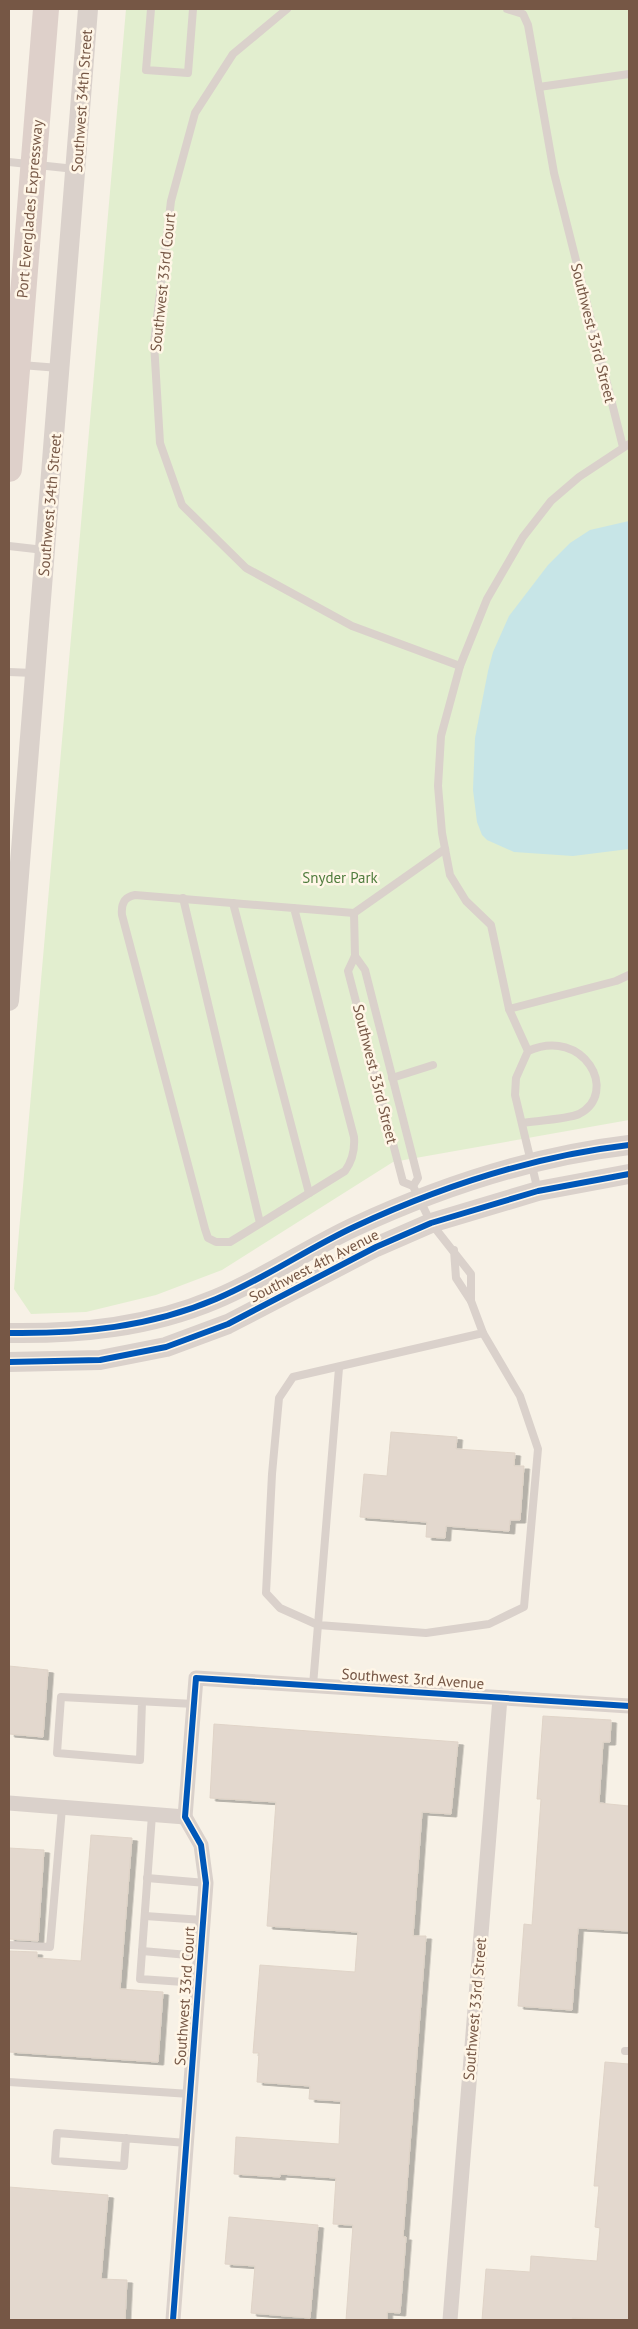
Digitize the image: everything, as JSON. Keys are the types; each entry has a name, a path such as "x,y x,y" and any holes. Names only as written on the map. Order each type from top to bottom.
{"highway":[{"name":"Port Everglades Expressway","path":"9,469 46,9"}],"street":[{"name":"Southwest 34th Street","path":"9,1001 18,850 36,674 88,9"},
{"name":"Southwest 4th Avenue","path":"9,1333 66,1334 128,1326 174,1315 218,1298 416,1193 554,1157 629,1145"},
{"name":"Southwest 4th Avenue","path":"9,1362 100,1360 166,1347 228,1324 376,1247 431,1223 538,1191 629,1174"},
{"name":"Southwest 3rd Avenue","path":"194,1704 196,1678 629,1706"},
{"name":"Southwest 33rd Street","path":"450,2320 500,1698"},
{"path":"9,1803 185,1817 194,1704"},
{"name":"Southwest 33rd Court","path":"173,2320 206,1883 201,1845 185,1817"}],"lane":[{"path":"151,9 146,70 188,73 193,9"},
{"name":"Southwest 33rd Court","path":"287,9 233,54 195,113 171,201 154,344 160,443 182,505 246,568 352,626 460,666"},
{"name":"Southwest 33rd Street","path":"507,9 524,14 528,25 554,173 626,446 579,476 551,501 523,537 487,599 460,666 441,736 438,786 450,875 466,901 491,925 509,1009 528,1051"},
{"path":"539,87 629,74"},
{"path":"9,162 76,169"},
{"path":"9,364 61,368"},
{"path":"9,546 46,550"},
{"path":"9,672 36,674"},
{"path":"294,908 354,1137 355,1150 350,1164 345,1171 230,1242 216,1242 208,1238 122,915 122,907 128,896 183,898 354,913 445,849"},
{"path":"183,898 260,1223"},
{"path":"233,903 309,1193"},
{"name":"Southwest 33rd Street","path":"354,913 355,956 348,971 403,1182 416,1193 431,1223 471,1274 471,1302"},
{"name":"Southwest 33rd Street","path":"355,956 365,970 418,1178 416,1193"},
{"path":"509,1009 616,981 629,975"},
{"path":"522,1123 578,1114 590,1105 596,1090 596,1076 588,1060 575,1050 540,1045 528,1051 516,1078 516,1095 522,1123 538,1191"},
{"path":"392,1078 433,1065"},
{"path":"454,1250 456,1278 471,1302 483,1333 520,1396 538,1450 524,1607 489,1624 426,1633 318,1625 280,1608 266,1592 272,1474 279,1398 293,1377 483,1333"},
{"path":"313,1685 338,1368"},
{"path":"142,1702 140,1760 56,1753 62,1697 194,1704"},
{"path":"9,1945 50,1947 62,1808"},
{"path":"152,1815 140,1979 198,1983"},
{"path":"147,1878 206,1883"},
{"path":"145,1916 203,1920"},
{"path":"142,1951 200,1956"},
{"path":"9,2082 190,2094"},
{"path":"126,2138 124,2166 55,2161 57,2133 126,2138 186,2143"}],"green space":[{"name":"Snyder Park","path":"126,9 629,9 629,1120 393,1162 222,1270 156,1295 86,1312 31,1314 14,1289"}],"water":[{"path":"629,521 629,849 573,856 514,852 487,840 482,835 477,822 473,790 475,738 493,652 509,616 548,565 570,543 590,530"}],"building":[{"path":"391,1432 457,1437 456,1449 515,1453 514,1466 524,1466 520,1520 510,1520 509,1531 446,1526 445,1538 426,1537 427,1522 360,1517 364,1474 387,1476"},
{"path":"9,1666 48,1670 43,1737 9,1734"},
{"path":"543,1716 611,1720 610,1742 603,1742 599,1803 629,1806 629,1931 578,1928 572,2010 518,2006 524,1924 532,1925 541,1799 537,1799"},
{"path":"214,1724 458,1742 451,1814 422,1812 413,1936 426,1936 403,2237 406,2237 400,2313 387,2312 387,2320 346,2320 353,2225 333,2224 336,2178 280,2174 280,2177 234,2174 236,2137 339,2144 341,2101 309,2099 310,2086 257,2082 259,2053 253,2053 260,1965 355,1972 358,1932 267,1926 276,1802 210,1798"},
{"path":"91,1835 132,1838 120,1989 163,1992 158,2062 9,2052 9,1951 37,1952 37,1958 81,1961"},
{"path":"9,1848 44,1850 38,1941 9,1939"},
{"path":"605,2062 629,2064 629,2320 572,2318 572,2320 482,2320 486,2269 530,2272 531,2256 597,2261 600,2228 595,2227 599,2186 594,2186"},
{"path":"9,2187 108,2195 101,2279 127,2280 125,2320 9,2320"},
{"path":"229,2217 318,2225 310,2318 251,2313 255,2266 225,2264"}],"cycle path":[{"path":"9,1333 62,1332 115,1327 191,1309 234,1291 354,1227 454,1186 523,1165 594,1150 629,1145"},
{"path":"9,1362 100,1360 166,1347 228,1324 376,1247 431,1223 538,1191 629,1174"},
{"path":"173,2320 206,1883 201,1845 185,1817 196,1678 629,1706"}]}
